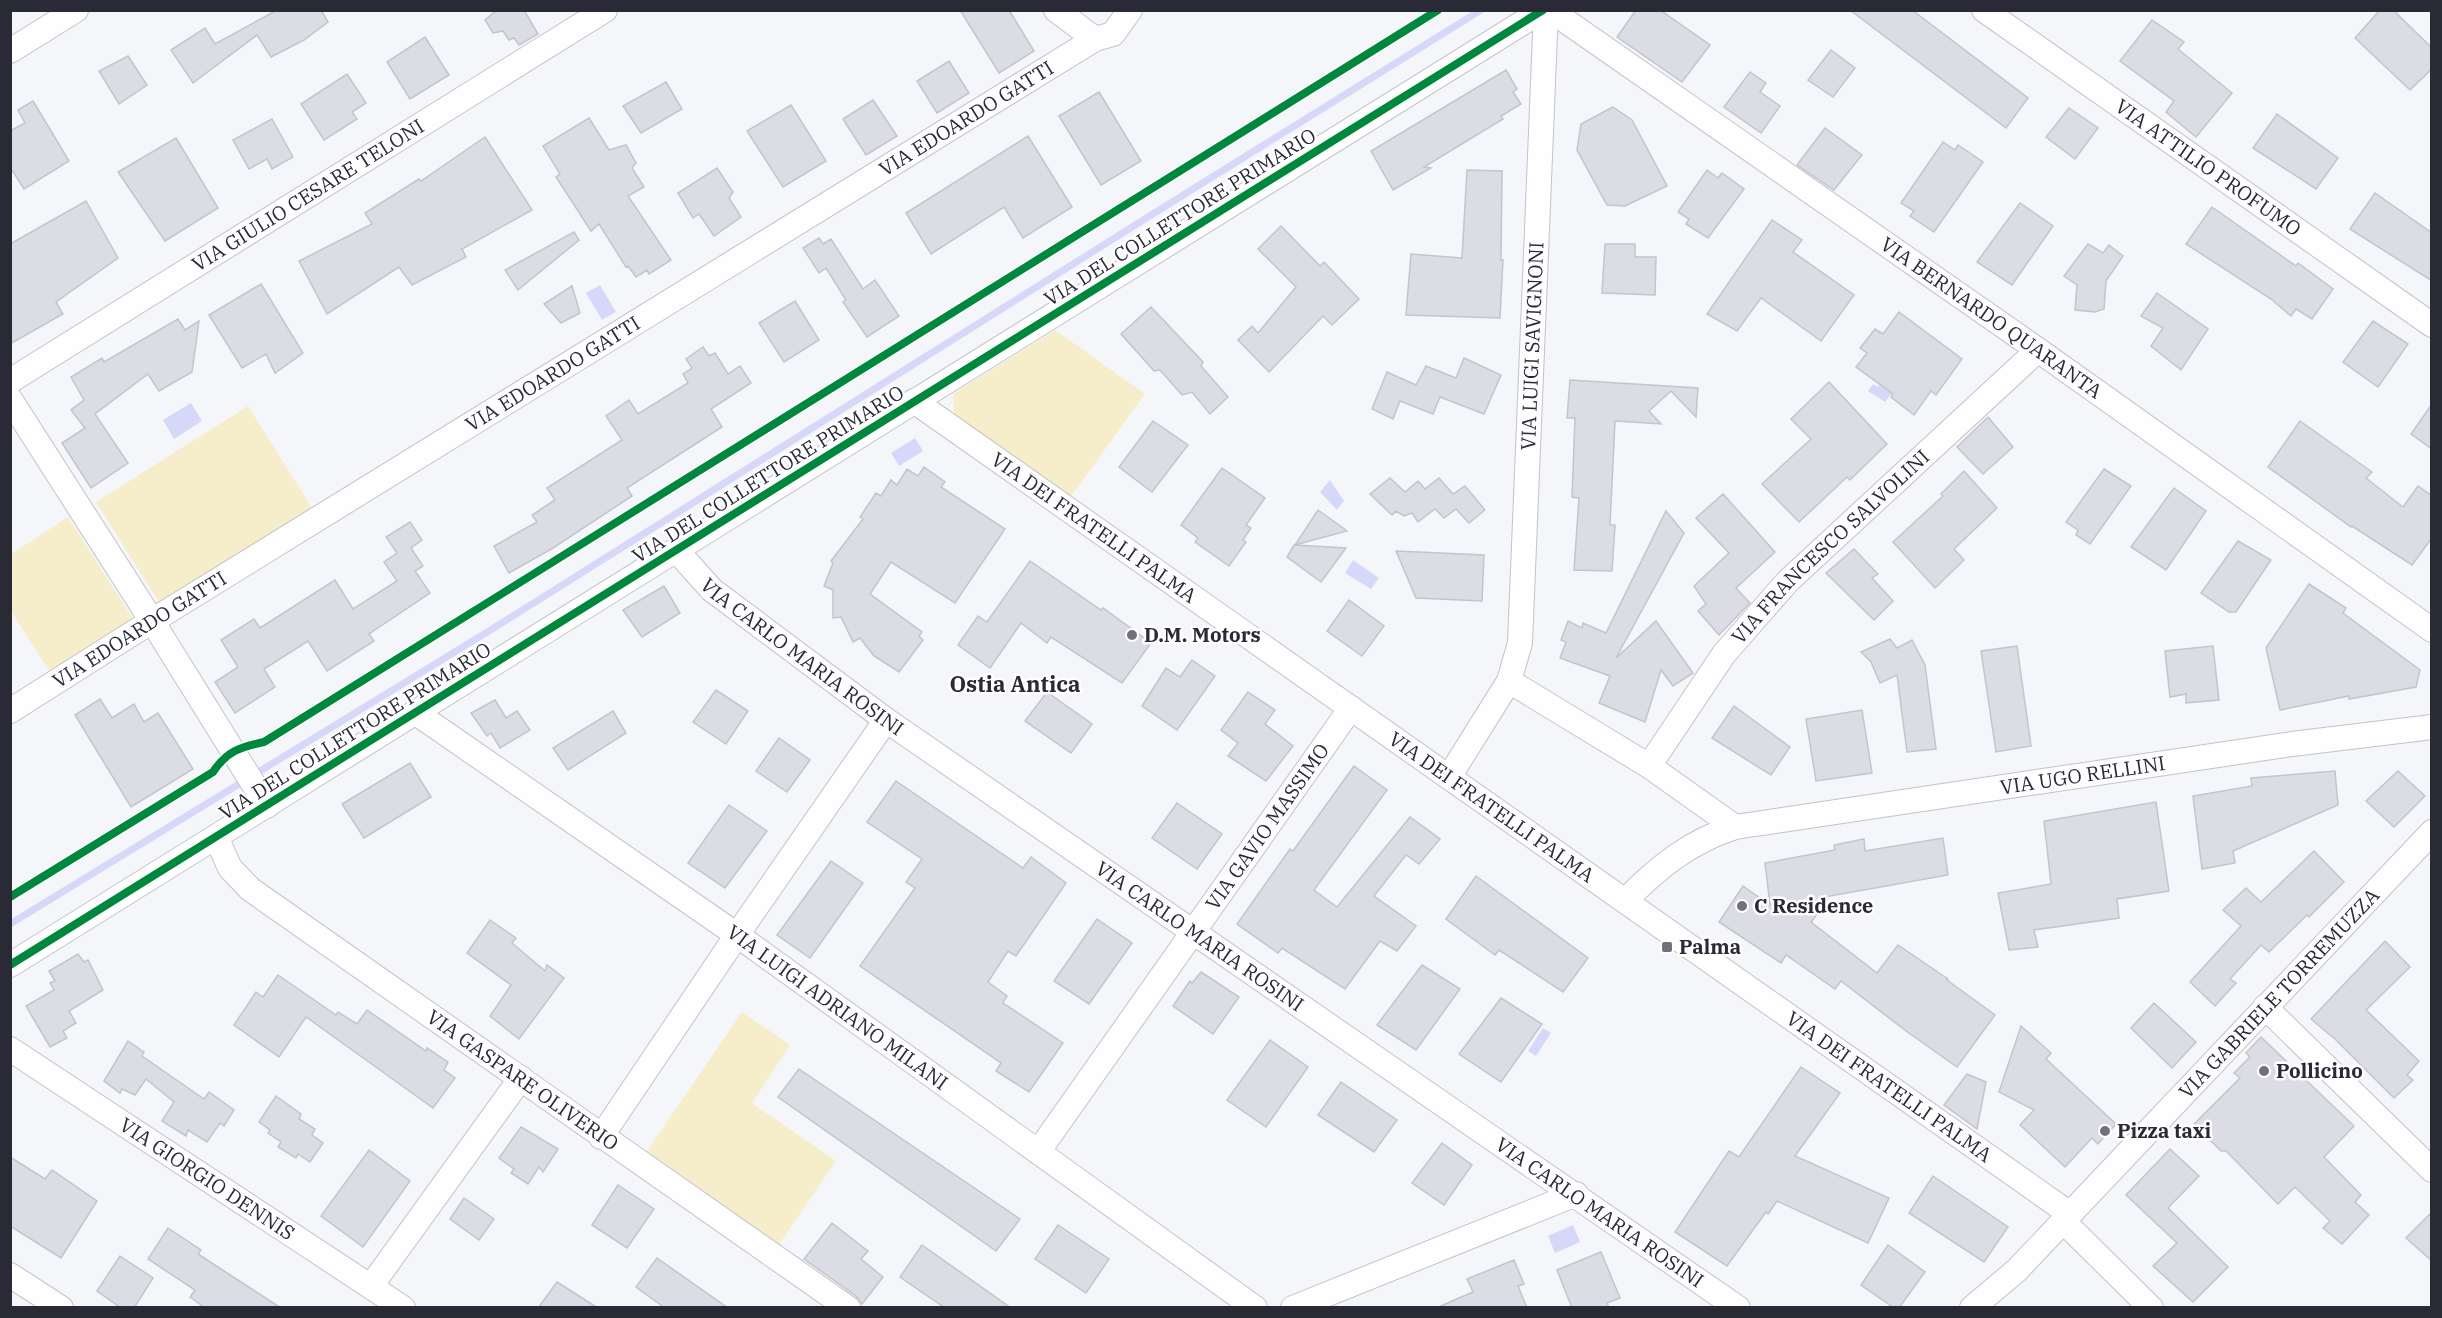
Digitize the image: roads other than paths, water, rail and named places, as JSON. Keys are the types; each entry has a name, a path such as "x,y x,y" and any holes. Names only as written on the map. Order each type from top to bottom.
{"street":[{"path":"10,51 76,10"},
{"name":"VIA GIULIO CESARE TELONI","path":"10,381 605,10"},
{"path":"1056,10 1095,39"},
{"name":"VIA EDOARDO GATTI","path":"10,711 1095,39 1113,34 1130,10"},
{"name":"VIA BERNARDO QUARANTA","path":"1546,10 2038,350 2432,630"},
{"name":"VIA DEL COLLETTORE PRIMARIO","path":"10,965 1546,10"},
{"name":"VIA LUIGI SAVIGNONI","path":"1449,777 1509,681 1520,643 1546,10"},
{"name":"VIA ATTILIO PROFUMO","path":"1984,10 2432,325"},
{"name":"VIA FRANCESCO SALVOLINI","path":"1649,766 1724,654 1788,581 2038,350"},
{"path":"10,399 267,806"},
{"name":"VIA DEI FRATELLI PALMA","path":"914,401 1626,900 2067,1217 2151,1308"},
{"name":"VIA CARLO MARIA ROSINI","path":"676,550 712,590 886,720 1576,1194 1738,1308"},
{"path":"1509,681 1649,766 1735,827"},
{"name":"VIA GAVIO MASSIMO","path":"1038,1152 1351,708"},
{"name":"VIA LUIGI ADRIANO MILANI","path":"416,713 737,935 1255,1308"},
{"path":"602,1137 737,935 886,720"},
{"name":"VIA UGO RELLINI","path":"1626,900 1664,864 1681,852 1703,839 1735,827 2292,744 2432,727"},
{"name":"VIA GABRIELE TORREMUZZA","path":"1972,1308 2017,1270 2432,832"},
{"name":"VIA GASPARE OLIVERIO","path":"216,837 230,868 243,884 848,1308"},
{"path":"2265,1007 2432,1170"},
{"name":"VIA GIORGIO DENNIS","path":"10,1049 403,1308"},
{"path":"371,1286 521,1078"},
{"path":"1293,1308 1576,1194"},
{"path":"10,1275 50,1305"}],"water":[{"path":"600,285 616,312 602,320 586,293"},
{"path":"1891,369 1903,378 1885,402 1868,391 1873,384 1878,387"},
{"path":"191,403 202,421 174,439 163,420"},
{"path":"915,438 923,451 899,466 891,453"},
{"path":"1330,480 1344,501 1337,510 1320,492"},
{"path":"1353,560 1379,578 1371,589 1345,573"},
{"path":"1543,1028 1551,1033 1536,1056 1528,1051"},
{"path":"1573,1225 1580,1242 1555,1253 1548,1236"}],"waterway":[{"path":"10,924 489,631 1481,10"}],"place":[{"name":"D.M. Motors","path":"1132,635"},
{"name":"C Residence","path":"1742,906"},
{"name":"Palma","path":"1667,947"},
{"name":"Pollicino","path":"2264,1071"},
{"name":"Pizza taxi","path":"2105,1131"}],"district":[{"name":"Ostia Antica","path":"1015,684"}]}
